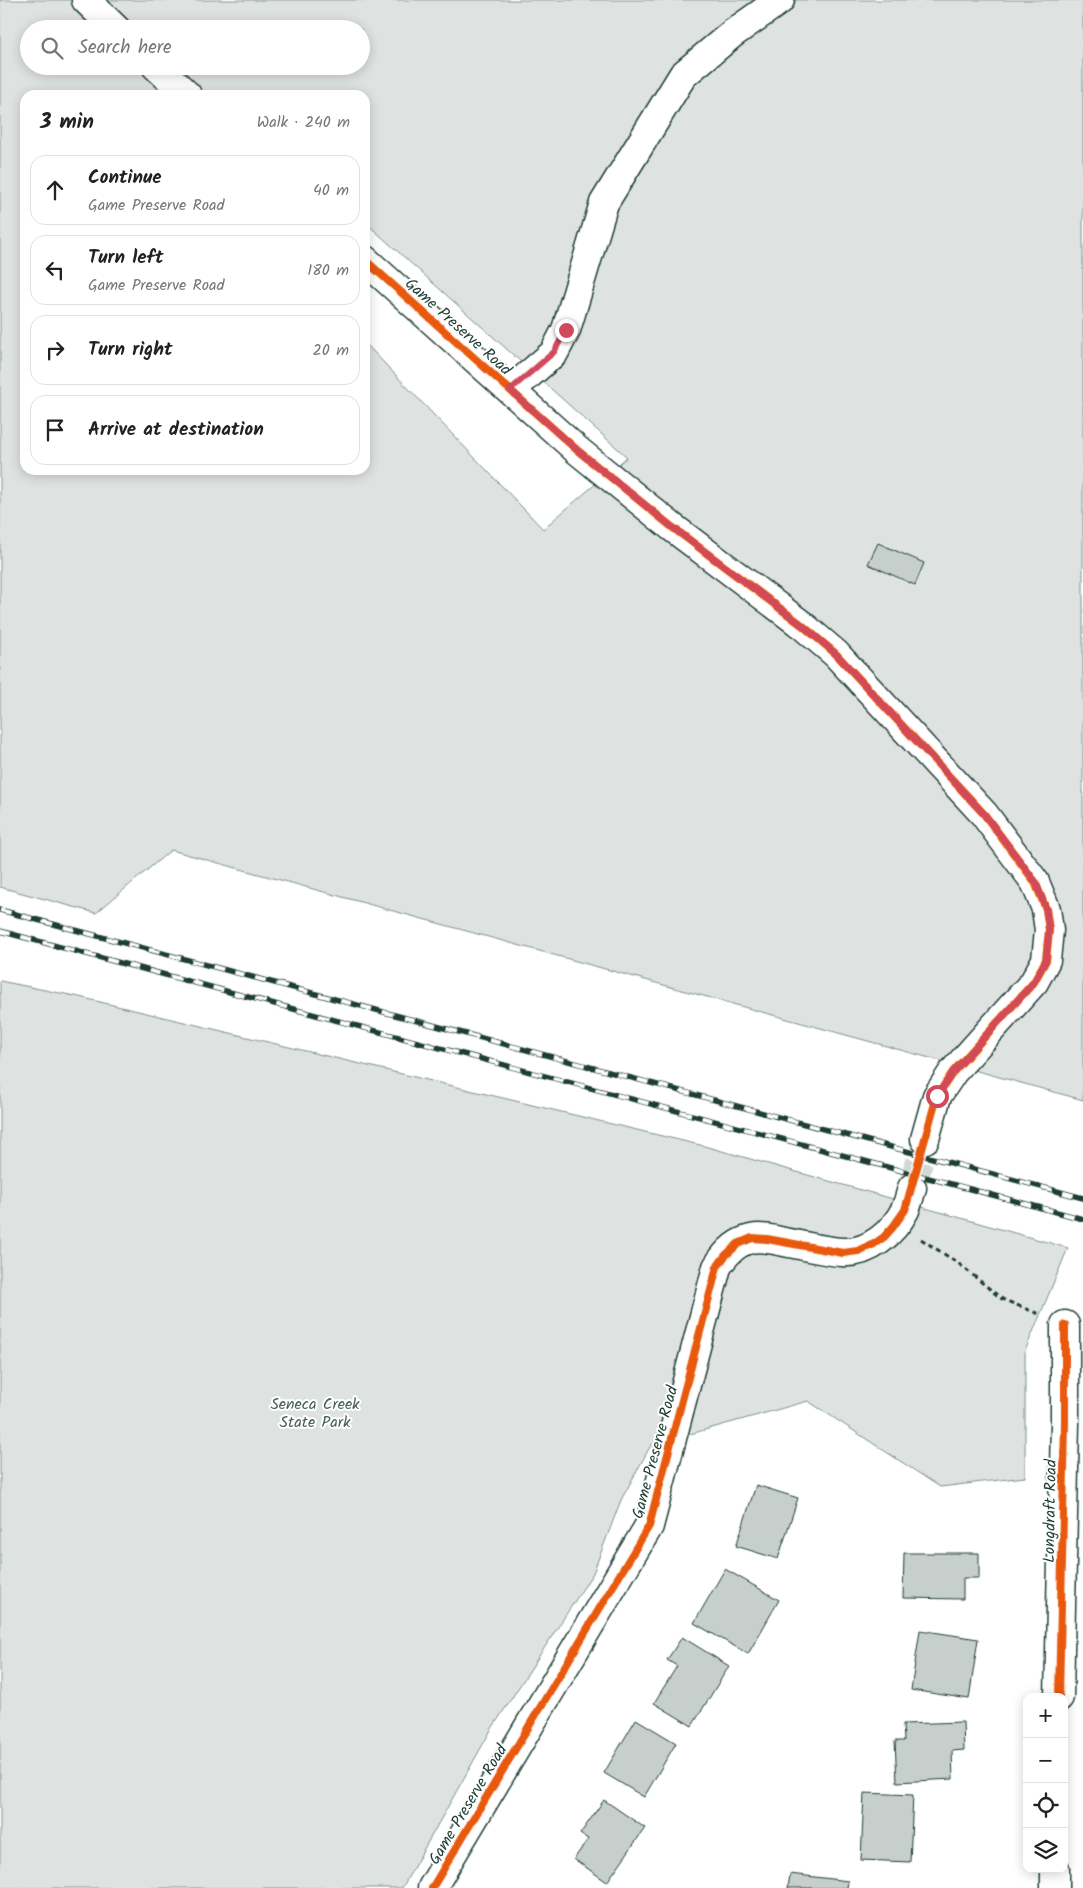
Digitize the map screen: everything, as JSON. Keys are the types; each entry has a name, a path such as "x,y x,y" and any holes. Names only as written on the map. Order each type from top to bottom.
{"street":[{"path":"86,0 107,20"},
{"path":"510,390 554,352 566,330 604,203 683,75 732,34 780,0"},
{"path":"166,75 182,90"},
{"name":"Game Preserve Road","path":"370,264 577,450 664,521 802,625 836,654 984,814 1036,882 1046,909 1049,930 1046,960 1034,982 953,1072 937,1096 924,1139"},
{"name":"Game Preserve Road","path":"432,1888 649,1526 717,1267 724,1256 738,1244 752,1238 842,1252 858,1251 884,1237 895,1225 905,1210 912,1188"},
{"name":"Longdraft Road","path":"1059,1693 1074,1423 1065,1325"},
{"path":"1055,1873 1055,1888"}],"path":[{"path":"895,1225 958,1263 1002,1299 1065,1325"}],"green space":[{"path":"0,0 1083,0 1083,1100 171,850 96,913 0,887"},
{"name":"Seneca Creek State Park","path":"0,981 75,996 704,1146 1068,1248 1025,1351 1025,1477 940,1487 808,1401 651,1445 621,1500 593,1573 491,1730 402,1888 0,1888"}],"building":[{"path":"878,543 924,563 915,585 868,564"},
{"path":"756,1485 798,1498 778,1559 736,1546"},
{"path":"904,1553 979,1553 979,1578 963,1578 963,1599 903,1598"},
{"path":"725,1569 779,1600 748,1654 694,1623"},
{"path":"920,1630 978,1639 969,1699 911,1690"},
{"path":"682,1637 729,1666 692,1726 654,1703 677,1666 667,1660"},
{"path":"636,1719 676,1743 644,1797 604,1773"},
{"path":"963,1722 964,1750 952,1751 953,1779 897,1782 895,1741 904,1741 903,1724"},
{"path":"864,1793 913,1795 910,1862 861,1860"},
{"path":"604,1800 645,1828 607,1882 574,1859 588,1839 580,1834"},
{"path":"790,1874 848,1881 847,1888 788,1888"}],"tunnel":[{"path":"912,1188 925,1139"}],"railway":[{"path":"0,910 1083,1198"},
{"path":"0,931 1083,1219"}],"cycle path":[{"path":"370,264 577,450 672,527 802,625 836,654 984,814 1035,882 1046,909 1049,930 1046,960 1034,982 953,1072 937,1096 905,1210 884,1237 858,1251 843,1253 752,1238 738,1244 725,1256 717,1267 649,1526 432,1888"},
{"path":"1059,1693 1065,1423 1065,1325"}],"route":[{"path":"566,330 554,352 510,390 577,450 672,527 802,625 836,654 984,814 1036,882 1046,909 1049,930 1046,960 1034,982 953,1072 937,1096"}]}
